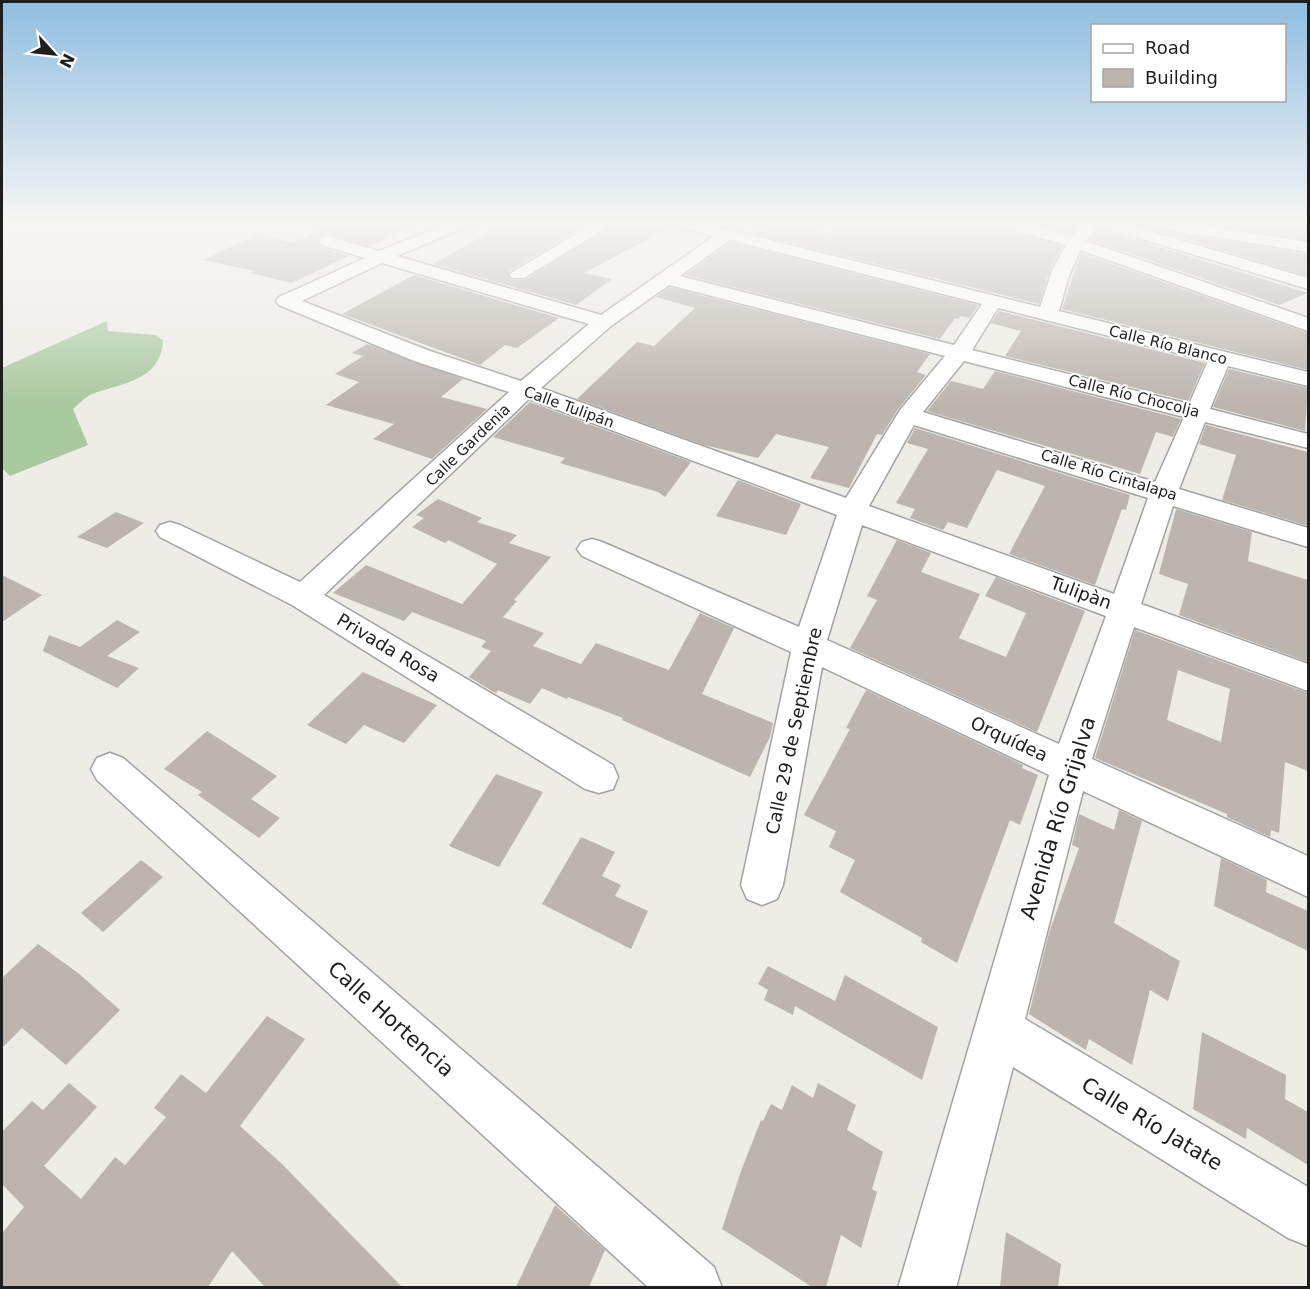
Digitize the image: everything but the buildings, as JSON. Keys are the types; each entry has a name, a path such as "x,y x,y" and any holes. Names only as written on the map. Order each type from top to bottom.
{"street":[{"name":"Calle Tulipán","path":"321,284 286,301 422,356 525,390 853,510"},
{"path":"472,284 604,322"},
{"name":"Calle Gardenia","path":"303,597 525,390 604,322 656,284"},
{"name":"Calle Río Chocolja","path":"689,284 1308,441"},
{"name":"Calle Río Blanco","path":"924,284 1308,379"},
{"path":"1048,314 1056,284"},
{"path":"1193,284 1308,325"},
{"name":"Calle 29 de Septiembre","path":"762,885 809,646 853,510 908,415 960,352 993,301"},
{"name":"Avenida Río Grijalva","path":"927,1287 996,1029 1070,767 1164,492 1221,358"},
{"name":"Calle Río Cintalapa","path":"908,415 1308,538"},
{"name":"Tulipàn","path":"853,510 1308,678"},
{"name":"Privada Rosa","path":"170,531 303,597 599,777"},
{"name":"Orquídea","path":"592,549 809,646 1308,877"},
{"name":"Calle Hortencia","path":"110,769 683,1279"},
{"name":"Calle Río Jatate","path":"996,1029 1308,1218"}],"green space":[{"path":"107,321 108,331 155,335 163,340 161,354 155,364 138,378 89,395 73,409 88,445 10,476 2,468 2,368"}]}
